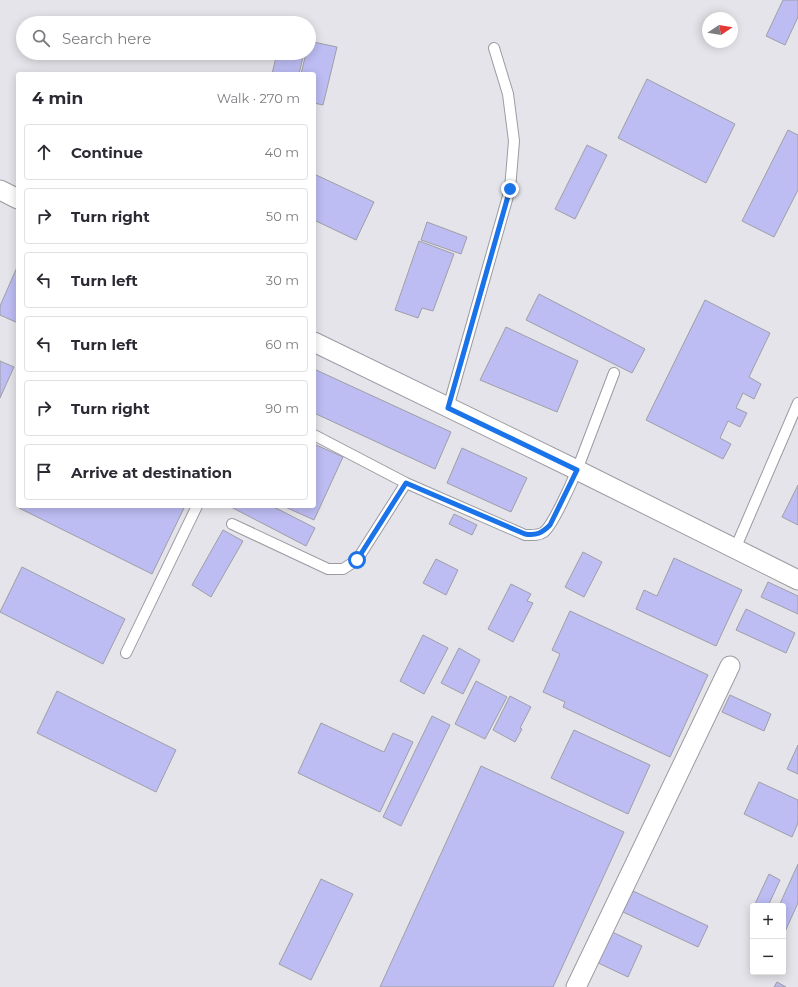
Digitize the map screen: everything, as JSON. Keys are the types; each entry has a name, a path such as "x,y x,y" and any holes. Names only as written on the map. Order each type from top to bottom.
{"street":[{"path":"0,190 16,198"},
{"path":"316,343 798,580"},
{"path":"576,987 730,666"}],"lane":[{"path":"448,408 510,189 514,141 508,94 494,48"},
{"path":"316,436 406,483 525,534 535,535 544,532 550,525 577,470 614,373"},
{"path":"735,549 798,403"},
{"path":"232,524 328,568 343,569 357,560 406,483"},
{"path":"126,653 196,508"}],"building":[{"path":"783,0 798,0 798,17 785,45 766,36"},
{"path":"316,42 337,47 323,105 316,103 316,72 301,72 304,60 316,60"},
{"path":"275,60 302,60 299,72 272,72"},
{"path":"647,79 735,124 706,183 618,138"},
{"path":"788,130 798,135 798,190 774,237 742,221"},
{"path":"587,145 607,155 575,219 555,209"},
{"path":"316,175 374,202 356,240 316,221"},
{"path":"427,222 467,237 461,254 421,240"},
{"path":"419,241 454,254 433,311 422,308 418,318 395,310"},
{"path":"16,270 16,322 0,315 0,306"},
{"path":"539,294 645,349 632,373 526,320"},
{"path":"705,300 770,333 749,377 761,384 754,399 743,393 736,408 747,413 740,427 728,421 720,438 731,444 723,459 646,420"},
{"path":"506,327 578,361 557,412 480,380"},
{"path":"0,361 14,367 0,398"},
{"path":"316,370 451,432 435,469 316,414"},
{"path":"316,445 343,457 314,520 287,508 316,508"},
{"path":"462,448 527,478 511,512 447,483"},
{"path":"798,485 798,525 782,517"},
{"path":"19,508 184,508 152,574"},
{"path":"233,508 276,508 315,528 306,546"},
{"path":"454,514 477,525 472,535 449,524"},
{"path":"223,530 243,541 211,597 192,585"},
{"path":"583,552 602,562 584,597 565,587"},
{"path":"674,558 742,590 716,646 636,609 644,590 657,596"},
{"path":"436,559 458,570 446,595 423,583"},
{"path":"22,567 125,619 103,664 0,612"},
{"path":"768,582 798,596 798,614 761,597"},
{"path":"511,584 531,594 527,601 533,603 513,642 488,629"},
{"path":"746,609 795,633 786,653 736,630"},
{"path":"570,611 708,675 670,757 563,707 565,702 543,692 560,654 552,650"},
{"path":"423,635 448,648 424,694 400,681"},
{"path":"459,648 480,660 463,694 441,683"},
{"path":"476,681 507,697 485,739 455,724"},
{"path":"57,691 176,750 156,792 37,733"},
{"path":"730,695 771,714 764,731 722,712"},
{"path":"510,696 531,707 520,728 522,729 515,742 493,730"},
{"path":"432,716 450,725 401,826 383,817"},
{"path":"321,723 384,752 393,733 413,742 380,812 298,773"},
{"path":"574,730 650,765 628,814 551,778"},
{"path":"798,745 798,774 787,769"},
{"path":"481,766 624,832 553,987 380,987"},
{"path":"759,782 798,800 798,823 792,837 744,814"},
{"path":"798,864 798,903 786,929 786,903 780,903"},
{"path":"769,874 780,880 769,903 755,903"},
{"path":"321,879 353,894 311,980 279,964"},
{"path":"633,891 708,926 698,947 623,912"},
{"path":"608,930 642,946 628,977 594,961"},
{"path":"777,982 786,987 774,987"}],"route":[{"path":"357,560 406,483 525,534 535,535 544,532 550,525 577,470 448,408 510,189"}]}
